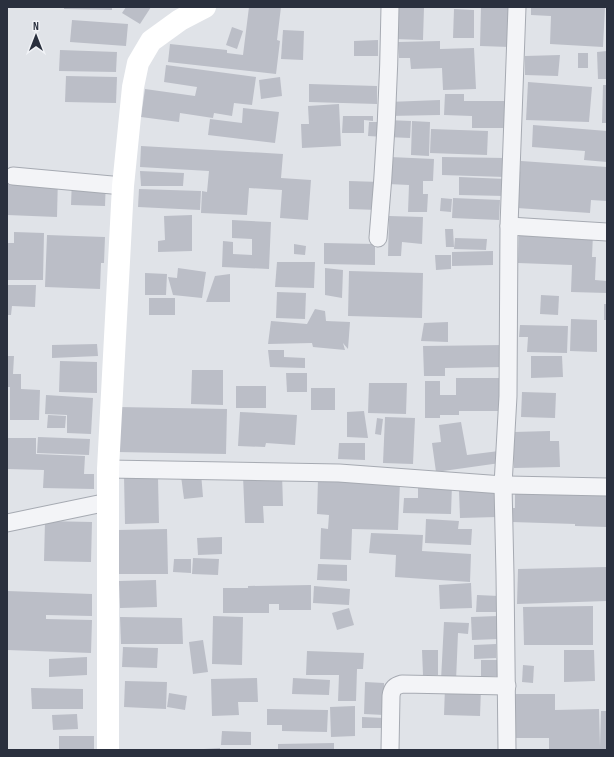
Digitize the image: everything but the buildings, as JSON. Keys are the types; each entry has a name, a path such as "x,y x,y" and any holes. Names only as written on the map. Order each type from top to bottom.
{"street":[{"path":"108,750 108,468 123,186 133,87 138,63 151,41 180,20 205,7"},
{"path":"378,238 384,178 390,7"},
{"path":"507,750 503,485 508,396 509,226 517,7"},
{"path":"13,176 123,186"},
{"path":"509,226 607,232"},
{"path":"108,468 339,473 503,485 607,487"},
{"path":"7,523 108,502"},
{"path":"390,750 391,696 392,690 396,686 402,684 450,684 507,686"}]}
